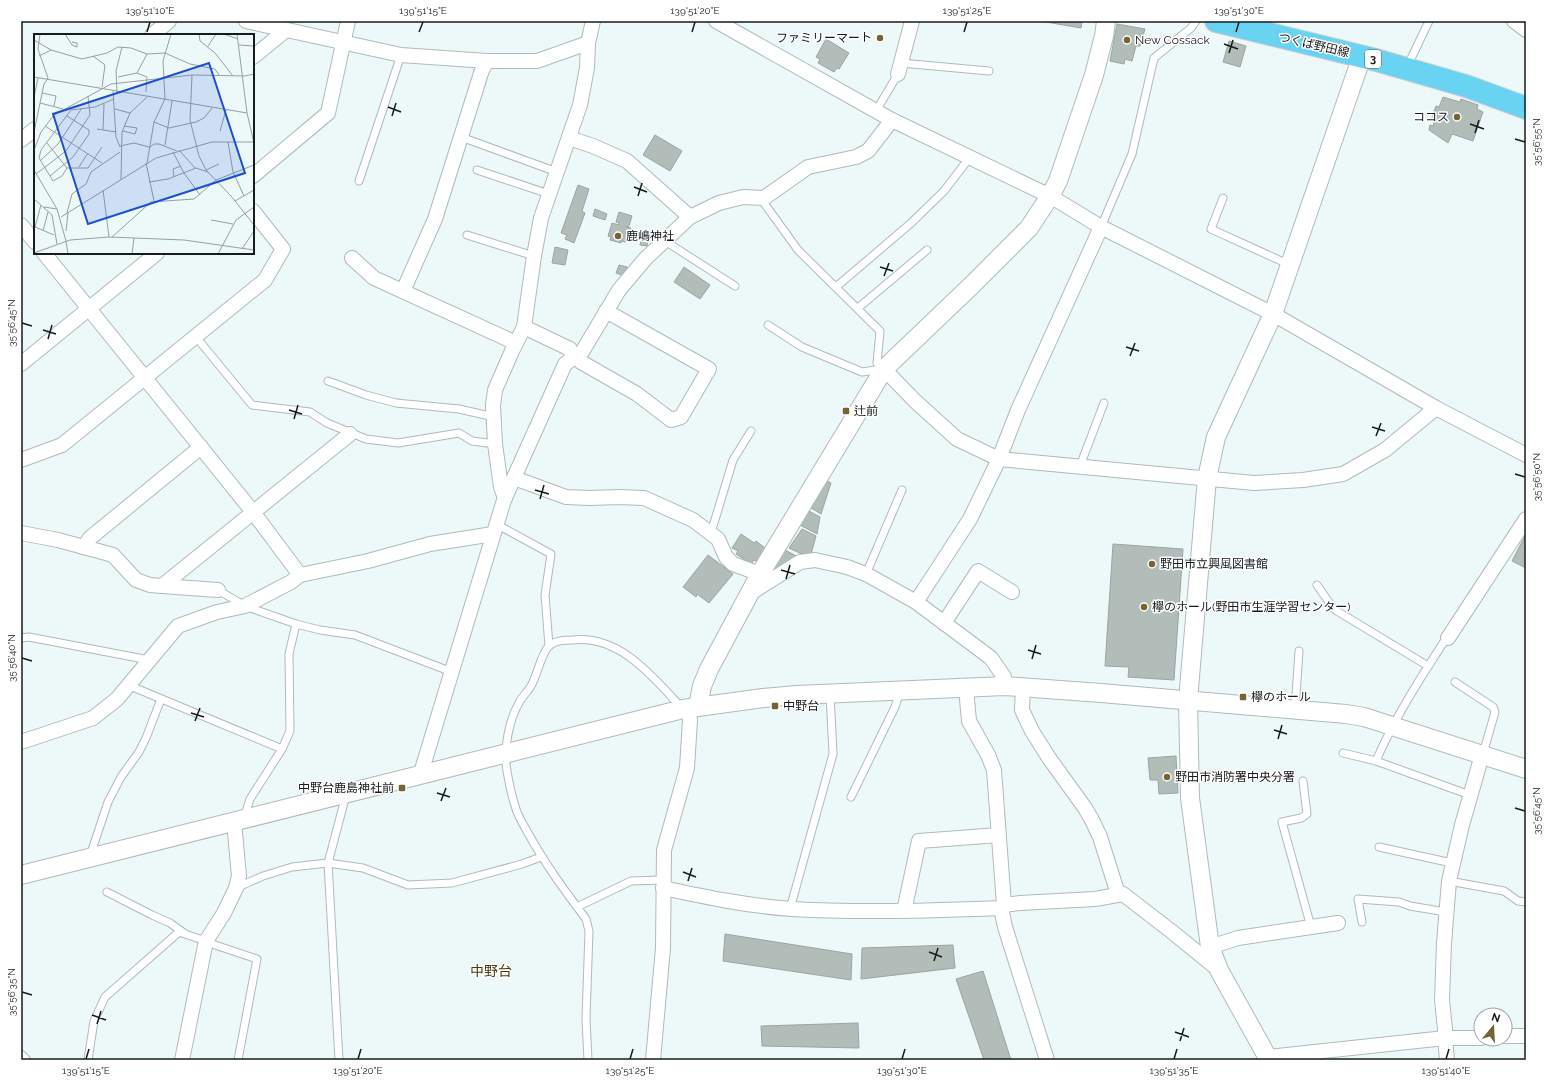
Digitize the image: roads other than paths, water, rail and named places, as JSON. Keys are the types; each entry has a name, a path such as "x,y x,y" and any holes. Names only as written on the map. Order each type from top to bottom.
{"main road":[{"name":"つくば野田線","path":"1216,21 1362,56 1466,86 1526,108"}],"street":[{"path":"153,34 169,21"},
{"path":"246,21 401,55 487,61 537,61 588,44"},
{"path":"254,175 328,113 348,21"},
{"path":"505,498 496,444 493,405 495,390 524,327 541,218 580,105 587,68 588,44 593,21"},
{"path":"716,21 876,112 1050,196 1101,227 1273,314 1436,408 1526,455"},
{"path":"899,68 912,21"},
{"path":"653,1060 663,948 664,850 687,768 690,720 689,708 699,695 704,680 760,574 884,369 1029,228 1050,196 1058,181 1094,75 1104,36 1106,21"},
{"path":"1514,21 1526,30"},
{"path":"254,56 286,30"},
{"path":"1362,56 1273,314 1216,437 1207,478 1188,700 1190,798 1210,947 1219,970 1268,1059 1446,1039 1473,1038"},
{"path":"403,291 435,219 482,70 487,61"},
{"path":"420,776 505,498 565,364 582,352 619,290 646,258 690,217 719,203 743,197 764,198 808,167 856,158 868,151 892,120"},
{"path":"21,140 34,130"},
{"path":"569,138 593,146 627,161 690,217"},
{"path":"21,460 62,445 265,280 283,249 254,212"},
{"path":"916,602 970,519 999,459 1018,410 1101,227"},
{"path":"45,254 254,512 300,575"},
{"path":"21,364 156,254"},
{"path":"352,258 374,278 516,343"},
{"path":"524,327 570,349 575,358 637,394 671,420 681,417 709,369 606,311"},
{"path":"884,369 916,402 957,439 999,459 1254,483 1302,480 1343,474 1386,450 1436,408"},
{"path":"162,586 350,434"},
{"path":"84,547 90,538 201,448"},
{"path":"514,478 566,497 644,498 692,520 718,539 726,557 733,564 760,574"},
{"path":"1448,638 1526,519"},
{"path":"21,742 93,718 117,699 178,626 217,612 245,606 291,582 300,575 368,561 430,544 495,529"},
{"path":"21,533 58,540 113,556 136,580 150,585 218,590"},
{"path":"749,594 800,562 815,560 847,567 866,574 916,602 991,658 1004,677 1005,686"},
{"path":"944,623 978,571 1012,592"},
{"path":"21,875 689,708 763,698 1005,686 1295,709 1352,715 1393,726 1526,769"},
{"path":"1023,687 1022,710 1032,731 1048,758 1085,808 1093,822 1100,837 1118,894"},
{"path":"966,688 969,721 988,755 994,770 999,835 1002,907 1007,934 1047,1060"},
{"path":"1447,1060 1442,1000 1448,881 1470,794 1482,755"},
{"path":"182,1060 206,941 224,913 236,888 238,876 239,820"},
{"path":"904,911 919,841 999,835"},
{"path":"663,884 718,900 790,909 841,911 904,911 1002,907 1095,899 1123,894 1219,970"},
{"path":"1210,947 1238,938 1338,923"},
{"path":"1513,1036 1526,1036"}],"lane":[{"path":"1101,227 1132,154 1154,58 1191,28 1196,21"},
{"path":"1406,69 1429,21"},
{"path":"359,181 401,55"},
{"path":"876,112 899,68 989,71"},
{"path":"461,137 557,172"},
{"path":"836,287 910,224 944,191 970,157"},
{"path":"477,170 549,194"},
{"path":"764,198 764,203 798,250 880,331 877,363 884,369"},
{"path":"1223,198 1211,229 1290,265"},
{"path":"467,235 534,256"},
{"path":"665,241 736,286"},
{"path":"858,308 927,250"},
{"path":"768,325 802,347 862,372 884,369"},
{"path":"196,337 252,405 310,412 327,423 350,434 366,439 398,443 459,433 472,441 496,444"},
{"path":"328,381 366,395 396,403 459,409 494,417"},
{"path":"1080,466 1104,403"},
{"path":"710,532 733,460 751,431"},
{"path":"866,574 902,490"},
{"path":"495,529 551,554 545,595 549,646"},
{"path":"1317,585 1333,608 1428,666"},
{"path":"218,590 245,606 296,624 370,639 452,672"},
{"path":"239,820 250,799 282,749 290,731 289,654 296,624"},
{"path":"21,638 28,637 150,660"},
{"path":"1376,761 1388,732 1428,666 1447,637 1448,638"},
{"path":"588,1060 586,1019 589,931 586,919 541,857 517,811 507,771 505,753 508,734 515,712 520,701 531,687 538,672 543,655 549,646 559,641 577,639 597,641 617,649 640,666 689,708"},
{"path":"1295,709 1299,651"},
{"path":"1455,682 1493,707 1496,712 1482,755"},
{"path":"128,685 282,749"},
{"path":"851,797 895,707 900,691"},
{"path":"790,909 833,754 830,694"},
{"path":"90,857 108,802 121,777 139,752 161,699"},
{"path":"1343,753 1376,761 1470,794"},
{"path":"1303,781 1307,814 1301,818 1282,822 1311,927"},
{"path":"339,1060 328,863 346,793"},
{"path":"1379,847 1452,863"},
{"path":"236,888 258,878 292,867 328,863 363,868 408,885 452,883 522,864 541,857"},
{"path":"577,907 631,881 663,884"},
{"path":"1448,881 1504,891 1518,901 1526,902"},
{"path":"107,892 170,923 184,933 257,959 238,1060"},
{"path":"1362,922 1358,899 1399,902 1410,906 1446,912"},
{"path":"88,1060 94,1021 105,997 179,932 184,933"},
{"path":"21,1054 27,1060"}],"place":[{"name":"ファミリーマート","path":"880,38"},
{"name":"New Cossack","path":"1127,40"},
{"name":"ココス","path":"1457,117"},
{"name":"鹿嶋神社","path":"618,236"},
{"name":"辻前","path":"846,411"},
{"name":"野田市立興風図書館","path":"1152,564"},
{"name":"欅のホール(野田市生涯学習センター)","path":"1144,607"},
{"name":"欅のホール","path":"1243,697"},
{"name":"中野台","path":"775,706"},
{"name":"野田市消防署中央分署","path":"1167,777"},
{"name":"中野台鹿島神社前","path":"402,788"}],"district":[{"name":"中野台","path":"491,971"}]}
